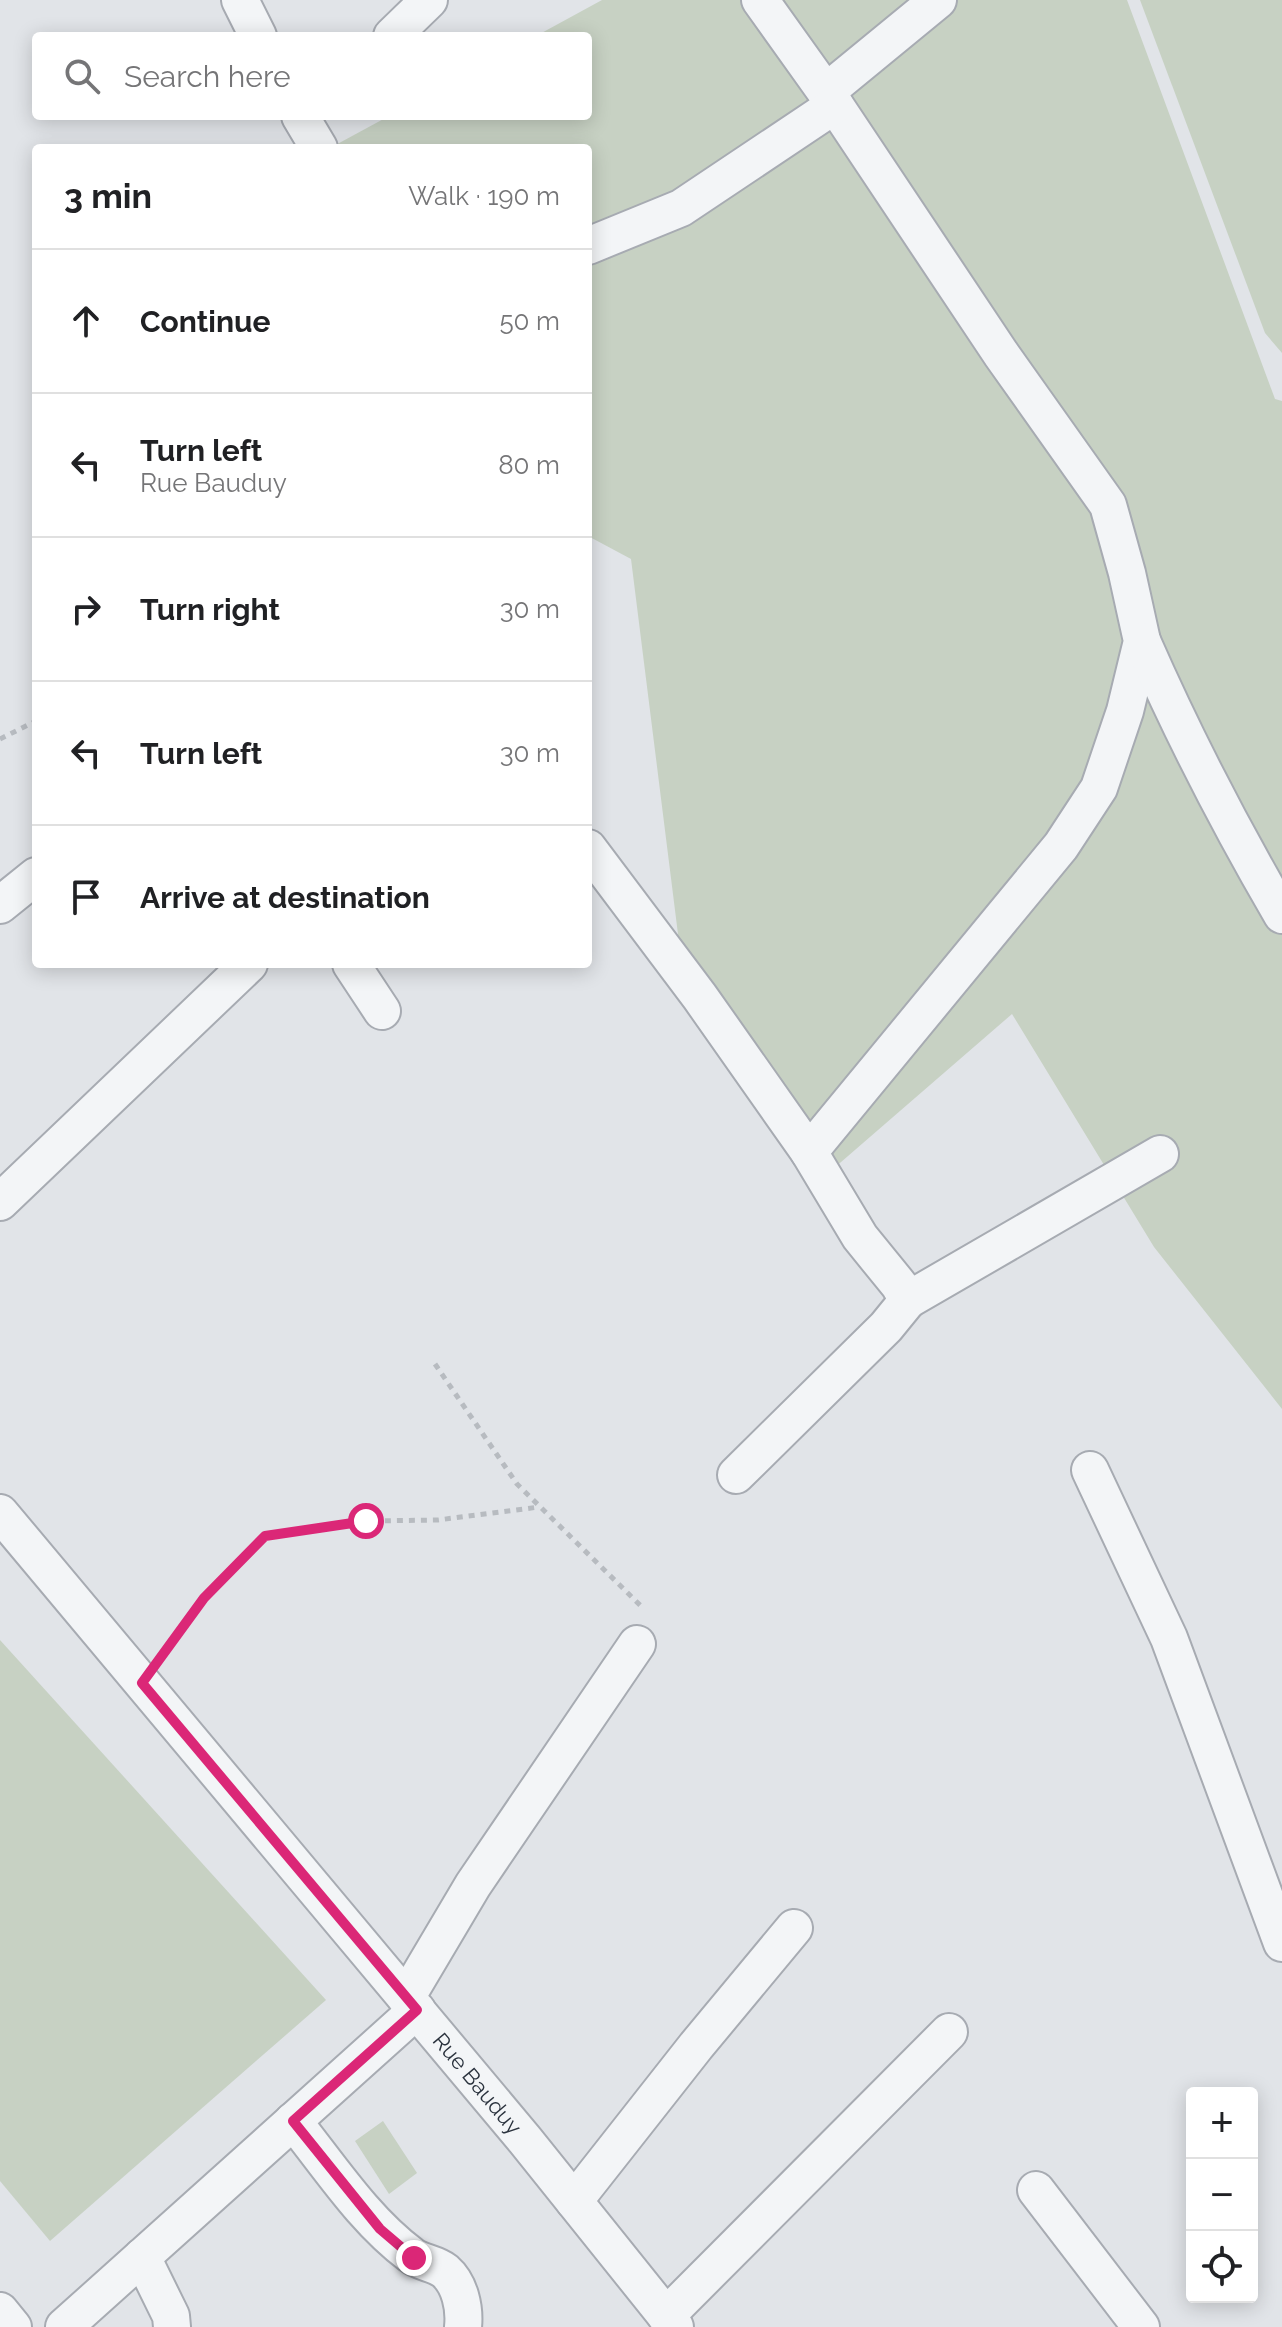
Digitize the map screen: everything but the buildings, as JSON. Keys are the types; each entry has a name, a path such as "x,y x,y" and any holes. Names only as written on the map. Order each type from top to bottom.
{"street":[{"path":"240,0 256,32"},
{"path":"396,32 429,0"},
{"path":"760,0 830,98 1001,354 1108,505 1142,641 1182,731 1236,836 1282,915"},
{"path":"592,244 681,208 830,98 938,0"},
{"path":"302,120 317,144"},
{"path":"809,1152 1061,846 1099,788 1125,711 1142,641"},
{"path":"592,853 700,997 809,1152 860,1237 908,1300"},
{"path":"0,905 32,879"},
{"path":"0,1202 245,968"},
{"path":"354,968 382,1011"},
{"path":"736,1475 886,1327 908,1300 1160,1154"},
{"path":"1090,1470 1169,1638 1282,1943"},
{"name":"Rue Bauduy","path":"0,1513 411,2004 670,2321"},
{"path":"64,2327 293,2121 411,2004 473,1885 643,1630"},
{"path":"574,2201 794,1928"},
{"path":"670,2321 949,2032"},
{"path":"293,2121 380,2229 414,2258 444,2270 457,2288 465,2312 463,2327"},
{"path":"1036,2190 1141,2327"},
{"path":"142,2257 171,2316 172,2327"},
{"path":"0,2311 13,2327"}],"path":[{"path":"0,739 32,723"},
{"path":"435,1364 517,1484 643,1630"},
{"path":"142,1683 204,1598 265,1536 366,1521 438,1520 539,1507"}],"green space":[{"path":"602,0 1127,0 1275,399 1282,401 1282,1409 1154,1247 1012,1014 833,1169 682,966 631,559 592,538 592,144 337,144 382,120 592,120 592,32 543,32"},
{"path":"1140,0 1282,0 1282,353 1265,333"},
{"path":"0,1640 326,2000 50,2241 0,2181"},
{"path":"383,2121 417,2173 389,2194 355,2141"}],"route":[{"path":"366,1521 265,1536 204,1598 142,1683 417,2010 293,2121 380,2229 414,2258"}]}
